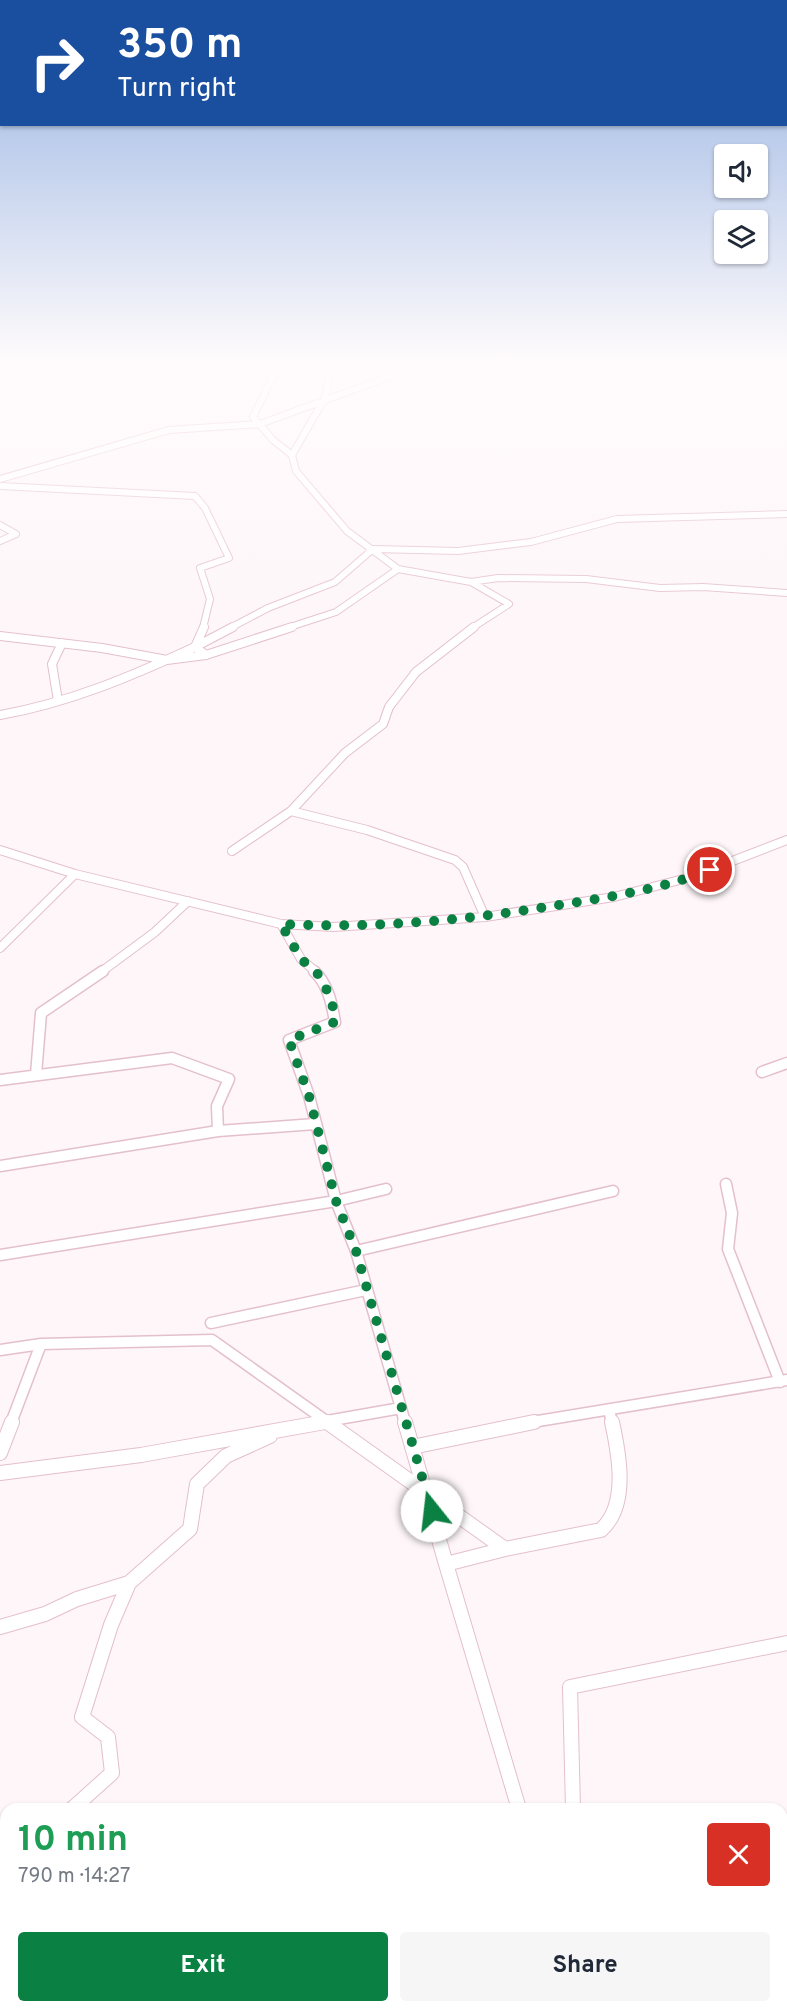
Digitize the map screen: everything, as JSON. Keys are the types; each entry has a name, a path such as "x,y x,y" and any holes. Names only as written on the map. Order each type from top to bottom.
{"street":[{"path":"0,479 68,458"},
{"path":"293,458 296,471 347,531 398,569 471,582 498,578 586,579 660,588 702,587 787,593"},
{"path":"0,486 195,496 205,508 229,558 200,568 210,588 212,610 195,647"},
{"path":"0,715 58,702 167,660 268,608 334,582 373,549 458,550 531,542 617,519 787,514"},
{"path":"0,525 16,534 0,541"},
{"path":"0,636 62,643 167,660 206,655 336,612 398,569"},
{"path":"232,851 291,811 345,753 383,724 385,711 417,672 460,635 509,604 471,582"},
{"path":"58,702 52,664 62,643"},
{"path":"195,647 206,655"},
{"path":"291,811 367,830 454,860 463,867 484,917"},
{"path":"0,850 75,874 281,924 333,927 484,917 614,897 690,877 787,840"},
{"path":"0,948 75,874"},
{"path":"36,1076 41,1013 141,941 176,914 188,901"},
{"path":"281,924 301,959 321,977 332,1002 335,1022 289,1040 309,1096 336,1201 356,1251 517,1803"},
{"path":"0,1080 172,1058 229,1079 217,1106 218,1131"},
{"path":"762,1072 787,1063"},
{"path":"0,1166 218,1131 315,1124"},
{"path":"412,1447 547,1419 784,1381 729,1249 732,1213 726,1184"},
{"path":"0,1255 336,1201 386,1189"},
{"path":"356,1251 613,1191"},
{"path":"211,1323 366,1290"},
{"path":"0,1350 41,1344 212,1340 505,1549"},
{"path":"0,1454 41,1344"},
{"path":"0,1473 141,1455 401,1408"},
{"path":"446,1564 505,1549 597,1533 605,1528 610,1520 621,1480 621,1464 609,1410"},
{"path":"0,1627 45,1614 77,1599 129,1583 190,1529 198,1484 219,1462 226,1456 283,1430"},
{"path":"79,1803 112,1773 108,1737 82,1717 111,1625 129,1583"},
{"path":"573,1803 570,1687 787,1643"}],"route":[{"path":"432,1511 356,1251 336,1201 309,1096 289,1040 335,1022 332,1002 321,977 301,959 281,924 333,927 484,917 614,897 710,870"}]}
